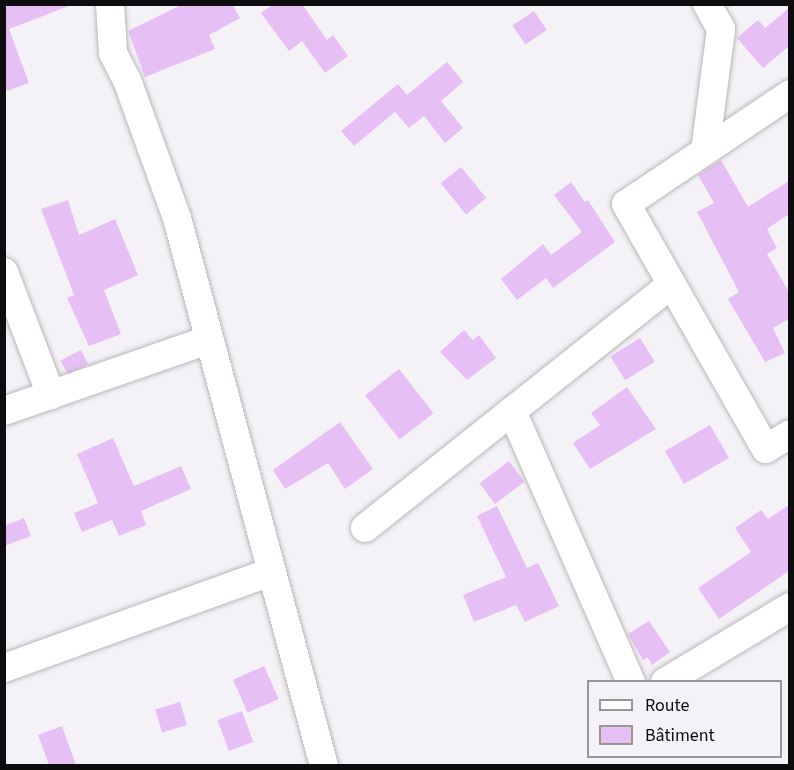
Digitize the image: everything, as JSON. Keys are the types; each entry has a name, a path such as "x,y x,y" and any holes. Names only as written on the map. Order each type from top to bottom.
{"street":[{"path":"110,4 113,53 127,80 177,218 324,765"},
{"path":"705,151 721,29 707,4"},
{"path":"789,94 626,204 766,449 789,434"},
{"path":"4,272 51,395"},
{"path":"366,528 672,285"},
{"path":"4,411 208,340"},
{"path":"512,411 631,680"},
{"path":"4,668 271,572"},
{"path":"666,680 789,608"}],"building":[{"path":"4,4 69,6 9,29 29,83 4,92"},
{"path":"183,4 232,4 240,18 209,35 215,49 145,77 128,31"},
{"path":"273,4 302,4 327,40 333,35 348,56 325,73 302,41 289,51 261,13"},
{"path":"789,8 789,46 763,68 737,38 758,20 765,28"},
{"path":"534,11 547,30 525,45 512,26"},
{"path":"447,62 463,82 441,101 463,128 445,143 424,116 409,128 395,112 354,146 341,131 398,84 407,95"},
{"path":"721,160 748,207 789,181 789,214 767,229 777,248 767,254 789,292 789,319 773,328 785,353 765,362 728,299 739,292 697,212 714,203 698,175"},
{"path":"461,167 486,198 466,214 441,183"},
{"path":"571,182 585,202 588,200 615,242 553,288 546,278 517,300 501,279 543,244 551,255 582,232 554,195"},
{"path":"68,200 79,235 115,219 138,275 104,290 121,334 89,346 67,298 74,295 41,209"},
{"path":"464,330 473,340 479,335 496,358 467,380 440,352"},
{"path":"640,338 655,362 625,380 610,357"},
{"path":"81,350 88,364 68,375 61,360"},
{"path":"399,369 433,413 400,440 365,395"},
{"path":"627,387 656,429 590,469 573,443 600,425 591,413"},
{"path":"340,422 373,469 345,489 328,463 285,489 273,470"},
{"path":"710,425 729,458 684,484 665,451"},
{"path":"113,438 134,486 181,466 191,489 141,511 146,525 119,536 112,520 82,532 74,513 98,503 77,454"},
{"path":"509,461 525,482 495,504 479,483"},
{"path":"789,505 789,571 719,619 698,588 751,552 735,528 761,510 768,519"},
{"path":"497,506 527,568 538,563 559,606 525,622 516,605 474,622 463,595 506,577 477,516"},
{"path":"24,518 31,536 4,546 4,526"},
{"path":"649,621 670,652 652,665 647,657 643,660 628,634"},
{"path":"264,666 279,699 248,713 233,680"},
{"path":"180,702 187,725 162,733 155,710"},
{"path":"242,711 253,742 229,751 218,720"},
{"path":"62,726 76,765 49,765 38,735"}]}
